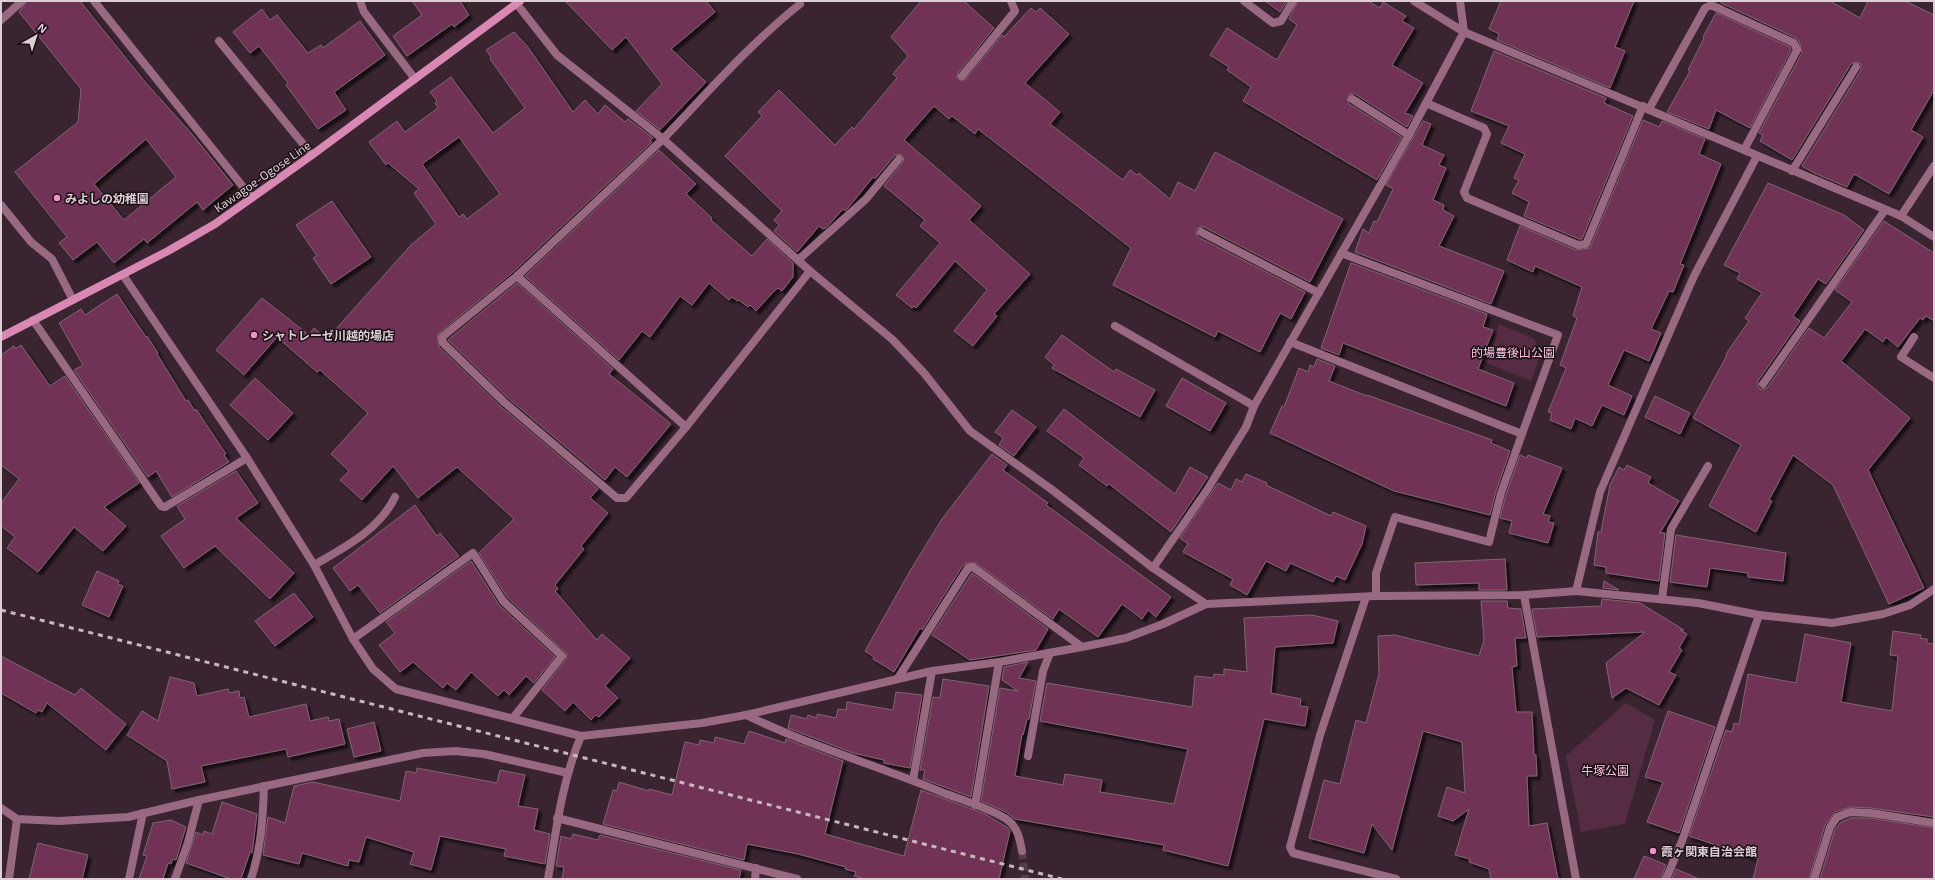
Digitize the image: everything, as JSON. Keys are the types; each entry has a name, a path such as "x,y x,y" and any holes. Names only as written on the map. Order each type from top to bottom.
{"main road":[{"name":"Kawagoe-Ogose Line","path":"1,337 123,275 215,224 312,155 518,2"}],"street":[{"path":"1,20 22,1"},
{"path":"94,1 252,198"},
{"path":"360,1 364,12 415,79"},
{"path":"962,76 1015,11 1011,1"},
{"path":"1244,1 1273,23 1281,21 1293,1"},
{"path":"1414,1 1464,32 1646,107 1792,171 1901,216 1934,237"},
{"path":"1152,568 1207,490 1246,427 1254,406 1409,135 1464,32 1460,1"},
{"path":"518,2 557,55 663,139 810,271 893,340 924,373 970,431 1051,489 1152,568 1206,604"},
{"path":"800,4 752,46 663,139 517,276 442,336 443,343 504,402 617,498 626,498 686,427 810,271"},
{"path":"1426,103 1484,128 1487,134 1464,192 1467,198 1578,245 1586,244 1646,107 1705,8 1711,5 1794,43 1797,50 1744,150"},
{"path":"219,41 312,155"},
{"path":"1792,171 1856,67"},
{"path":"1352,99 1409,135"},
{"path":"1576,591 1600,492 1694,276 1757,156"},
{"path":"798,260 866,199 899,159"},
{"path":"1901,216 1934,166"},
{"path":"1,205 31,242 52,259 73,300"},
{"path":"1763,384 1885,210"},
{"path":"1201,232 1319,293"},
{"path":"1341,253 1558,335 1501,492 1489,542 1395,516 1376,573 1376,596"},
{"path":"123,275 247,458 314,565 353,639 373,669 396,689 580,736 702,723 932,671 999,662 1126,638 1163,624 1206,604 1376,596 1524,595 1576,591 1698,603 1758,615 1832,623 1883,614 1910,605 1934,589"},
{"path":"517,276 686,427"},
{"path":"33,320 161,506 165,507 247,458"},
{"path":"1115,326 1254,406"},
{"path":"1914,337 1901,358 1934,378"},
{"path":"1290,342 1522,434"},
{"path":"1662,599 1672,529 1708,466"},
{"path":"314,565 351,542 380,520 395,497"},
{"path":"353,639 473,553 503,601 562,656 513,718"},
{"path":"898,678 968,568 973,567 1082,647"},
{"path":"1524,595 1576,879"},
{"path":"1366,597 1320,735 1290,847 1293,853 1396,879"},
{"path":"1666,879 1682,842 1758,615"},
{"path":"1028,756 1043,671 1050,653"},
{"path":"975,805 999,662"},
{"path":"914,780 932,671"},
{"path":"746,714 786,734 914,780 1008,820 1018,834 1022,851"},
{"path":"548,879 558,818 568,773 580,736"},
{"path":"1,808 17,819 59,821 128,817 199,800 423,753 455,751 484,754 568,773"},
{"path":"251,879 256,863 263,820 264,786"},
{"path":"175,879 199,800"},
{"path":"1814,879 1830,827 1837,817 1850,812 1871,813 1934,823"},
{"path":"129,879 143,813"},
{"path":"558,818 797,879"},
{"path":"9,879 17,819"},
{"path":"755,879 756,868"}],"green space":[{"name":"的場豊後山公園","path":"1499,324 1535,339 1539,359 1531,381 1484,362"},
{"name":"牛塚公園","path":"1626,703 1655,720 1625,824 1581,832 1566,756"}],"building":[{"path":"27,1 80,1 146,83 192,134 233,185 203,210 197,202 147,243 144,239 114,263 97,242 73,260 59,243 67,237 15,172 78,122 81,89 19,12","holes":["146,139 176,177 124,220 94,184"]},
{"path":"412,1 460,1 469,15 454,27 452,24 407,56 393,36 422,15"},
{"path":"565,1 706,1 715,12 671,49 706,82 660,130 636,111 662,84 626,37 612,50"},
{"path":"921,1 964,1 994,28 958,73 957,78 962,81 966,79 1002,35 1004,37 1031,8 1036,12 1040,8 1069,34 1025,83 1060,112 1050,124 1123,180 1130,170 1137,175 1139,173 1170,199 1178,182 1195,191 1215,152 1343,219 1310,282 1204,227 1196,229 1198,237 1305,292 1291,319 1280,313 1260,352 1218,331 1215,337 1113,285 1131,248 978,129 975,134 952,116 949,119 934,106 904,140 981,206 969,220 1030,274 994,314 997,316 973,346 954,331 987,290 955,261 916,308 914,306 912,308 896,295 940,243 920,226 925,220 884,186 903,162 904,157 902,155 895,155 875,179 873,177 845,211 843,209 826,228 823,229 819,226 797,252 774,231 779,225 774,220 782,211 725,156 762,116 758,112 779,90 835,145 852,127 854,129 897,78 893,74 908,56 891,37"},
{"path":"1265,1 1287,1 1280,12"},
{"path":"1298,1 1368,1 1380,8 1383,2 1406,16 1402,21 1414,28 1392,65 1423,83 1405,113 1413,116 1407,127 1355,94 1350,94 1347,98 1349,104 1402,137 1377,180 1243,101 1251,87 1227,70 1229,67 1210,55 1227,28 1277,60 1297,25 1289,19"},
{"path":"1501,1 1634,1 1615,47 1625,51 1610,88 1497,40 1499,34 1489,29"},
{"path":"1722,1 1830,1 1860,18 1868,1 1905,1 1934,15 1934,90 1911,130 1923,137 1889,194 1854,174 1847,187 1814,173 1802,166 1861,70 1861,64 1856,62 1851,64 1792,160 1760,141 1763,135 1759,133 1802,53 1799,41 1796,38 1721,3"},
{"path":"262,9 270,20 277,15 308,53 321,45 323,48 360,21 385,55 334,92 346,110 318,129 286,85 288,83 259,46 250,53 233,32"},
{"path":"1716,13 1790,47 1791,50 1750,128 1716,110 1709,129 1667,112 1690,71 1688,70"},
{"path":"514,32 528,47 573,112 585,100 598,114 605,105 625,122 628,119 653,138 650,141 652,142 513,272 437,335 439,347 500,406 598,489 590,498 608,513 581,546 584,549 555,585 558,589 555,591 597,640 602,634 630,658 605,686 618,698 599,717 596,715 591,720 573,702 565,711 542,690 566,659 567,654 507,597 479,553 514,519 457,467 418,498 393,466 362,500 340,480 349,471 331,454 368,413 320,370 317,372 277,337 244,375 216,350 262,298 309,335 314,328 327,339 411,245 436,224 414,193 419,189 388,163 386,165 369,142 397,121 405,132 438,108 435,103 437,101 430,92 451,77 493,133 525,108 490,59 491,57 486,50","holes":["459,137 500,194 467,219 463,214 459,217 422,164"]},
{"path":"1494,51 1606,98 1604,103 1633,116 1582,239 1524,216 1529,202 1512,193 1519,180 1514,178 1525,154 1501,143 1509,126 1471,111"},
{"path":"1643,120 1659,127 1662,121 1705,139 1699,154 1721,164 1680,264 1684,265 1673,292 1669,291 1651,329 1661,333 1649,361 1624,350 1608,385 1632,396 1624,415 1602,405 1592,426 1575,418 1571,429 1550,420 1552,413 1548,412 1566,368 1560,365 1577,318 1573,316 1582,287 1535,266 1533,272 1507,260 1520,226 1576,250 1590,248"},
{"path":"1423,121 1431,124 1422,145 1444,155 1439,165 1446,168 1433,200 1444,205 1443,210 1454,216 1439,246 1504,271 1491,304 1355,252 1363,229 1369,233 1374,221 1377,222 1393,189 1386,185"},
{"path":"659,150 696,184 686,194 712,218 711,220 752,256 767,239 793,263 793,277 782,291 778,288 774,291 756,311 750,305 748,307 732,297 729,300 709,283 692,305 680,296 650,337 642,331 619,360 525,276"},
{"path":"1768,183 1844,215 1864,230 1826,284 1818,279 1793,316 1800,321 1758,381 1758,386 1760,389 1765,389 1768,387 1809,328 1824,338 1852,302 1835,290 1884,221 1934,253 1934,321 1926,316 1923,320 1920,318 1898,347 1886,337 1883,342 1865,329 1841,361 1910,418 1868,470 1924,588 1889,604 1833,485 1793,455 1769,500 1772,501 1756,532 1709,506 1741,445 1693,418 1727,355 1726,354 1749,321 1745,318 1762,293 1737,279 1740,273 1724,265"},
{"path":"332,201 371,257 331,284 313,258 317,256 296,225"},
{"path":"1351,263 1487,314 1483,327 1493,330 1478,369 1514,383 1506,406 1343,343 1339,355 1321,348"},
{"path":"517,283 613,369 609,374 671,424 627,477 615,467 605,480 508,398 448,340"},
{"path":"117,294 158,353 157,354 186,401 188,400 195,411 196,409 226,454 224,455 229,462 172,497 156,471 148,477 74,370 83,365 59,323 81,309 85,315"},
{"path":"1062,335 1114,372 1116,369 1155,390 1140,417 1052,368 1054,365 1045,357"},
{"path":"21,345 50,386 65,376 139,483 104,507 126,526 103,551 74,527 38,572 7,548 15,537 1,526 1,503 19,479 1,465 1,355 14,346 15,349"},
{"path":"1317,359 1335,366 1329,381 1492,440 1491,443 1510,451 1496,491 1490,515 1394,491 1270,433 1282,406 1284,407 1299,368 1308,372 1310,365 1314,367"},
{"path":"255,378 293,413 268,440 230,405"},
{"path":"1182,378 1226,403 1210,431 1166,406"},
{"path":"1655,396 1690,413 1680,434 1645,417"},
{"path":"1064,409 1175,494 1190,467 1208,477 1171,532 1109,484 1107,486 1079,465 1084,458 1047,431"},
{"path":"1012,410 1036,427 1014,456 999,445 1003,438 995,432"},
{"path":"992,454 1007,465 1003,470 1048,503 1046,505 1171,597 1156,617 1148,610 1142,619 1122,604 1098,637 1059,609 1053,619 976,563 967,563 963,565 922,630 920,628 894,672 873,659 874,657 865,651 910,571 942,519"},
{"path":"1520,455 1527,458 1528,455 1562,468 1543,514 1550,516 1548,522 1554,523 1548,543 1509,533 1512,521 1500,518 1506,495"},
{"path":"1627,465 1651,477 1648,483 1679,501 1660,533 1665,533 1659,581 1606,573 1606,567 1594,565 1598,532 1601,532 1610,485 1619,467 1624,470"},
{"path":"236,471 258,503 236,518 294,573 270,599 215,546 184,568 161,536 185,519 177,506"},
{"path":"1246,474 1267,483 1266,485 1331,516 1333,512 1366,526 1362,544 1345,580 1336,576 1333,582 1290,563 1286,571 1266,561 1247,595 1230,585 1233,579 1183,552 1188,544 1180,538 1218,483 1231,490 1236,479 1242,482"},
{"path":"415,505 437,536 440,533 459,556 380,613 358,585 350,591 333,568"},
{"path":"1676,535 1786,553 1783,581 1748,577 1748,573 1710,568 1707,587 1670,582"},
{"path":"1505,559 1507,590 1479,590 1479,583 1416,585 1415,563"},
{"path":"471,561 499,605 555,657 534,683 526,676 509,695 504,690 498,696 471,672 456,690 447,683 443,688 413,662 400,672 379,645 395,633 386,622"},
{"path":"97,571 119,581 118,584 123,586 109,617 82,605"},
{"path":"972,573 1048,629 1036,650 970,660 932,635"},
{"path":"1604,581 1619,590 1603,588"},
{"path":"294,593 313,617 275,646 255,621"},
{"path":"1602,599 1640,603 1684,630 1680,630 1687,634 1679,648 1682,650 1669,672 1676,675 1659,705 1626,688 1612,698 1606,663 1645,632 1537,637 1532,609 1601,606"},
{"path":"1481,601 1507,601 1508,608 1521,609 1526,638 1515,638 1517,666 1512,667 1516,712 1532,712 1534,755 1536,755 1537,776 1527,776 1529,826 1547,823 1558,879 1491,879 1489,869 1469,862 1470,859 1455,855 1469,809 1453,821 1438,816 1447,787 1465,793 1462,742 1423,731 1392,850 1372,824 1364,853 1309,838 1324,780 1340,784 1356,720 1366,723 1379,674 1378,636 1395,635 1479,656 1484,640"},
{"path":"1312,615 1338,621 1333,643 1275,647 1271,693 1301,699 1300,706 1308,707 1305,726 1264,719 1228,866 1163,850 1164,845 1015,819 1006,812 981,801 1000,688 1018,691 1002,680 1004,667 1028,662 1019,678 1036,681 1029,719 1027,719 1023,735 1022,734 1015,776 1063,785 1065,774 1102,780 1100,792 1174,804 1188,749 1040,721 1047,683 1192,707 1195,676 1213,678 1214,674 1224,675 1224,669 1247,672 1244,618"},
{"path":"1893,631 1921,635 1920,638 1927,639 1927,643 1934,644 1934,817 1871,808 1850,807 1835,812 1825,825 1809,879 1753,879 1758,859 1689,836 1726,730 1732,732 1734,723 1739,724 1748,674 1796,683 1805,634 1851,643 1841,702 1892,711 1898,656 1890,655"},
{"path":"1,656 75,695 81,688 126,724 106,750 47,703 42,712 38,710 36,713 1,693"},
{"path":"170,677 194,683 197,696 228,689 229,693 239,691 240,698 244,697 249,717 306,704 310,721 328,717 329,721 339,719 345,744 288,757 286,749 201,766 205,782 172,789 167,761 127,735 142,711 158,721"},
{"path":"943,679 989,686 971,797 923,779 925,770 920,770 933,697 940,698"},
{"path":"896,692 922,695 910,768 884,763 884,760 853,753 788,728 791,715 807,719 808,715 817,718 817,714 836,718 838,709 846,710 847,702 893,710"},
{"path":"1668,711 1715,727 1679,833 1647,822 1663,782 1645,777"},
{"path":"374,722 381,751 354,757 347,729"},
{"path":"749,731 785,743 786,739 843,761 825,834 904,856 921,790 985,814 1008,828 1010,831 999,879 866,879 854,876 856,872 845,869 846,867 798,854 747,844 744,860 603,824 613,790 617,791 619,782 649,791 649,789 672,795 685,742 699,745 700,740 714,743 715,737 744,744"},
{"path":"417,768 497,783 500,770 525,775 518,806 538,809 534,830 550,834 545,864 504,856 506,849 440,836 431,870 410,864 414,852 366,837 359,862 349,860 348,866 302,853 299,864 263,855 268,817 285,823 294,786 313,782 400,801 406,771 416,773"},
{"path":"222,802 257,814 252,853 250,852 241,879 231,879 186,863 196,832 203,835 204,831 212,834"},
{"path":"1851,818 1870,818 1934,828 1934,879 1820,879 1835,829 1841,822"},
{"path":"171,820 186,827 176,860 173,859 171,864 168,863 163,879 139,879 147,856 143,855 153,823"},
{"path":"573,834 598,840 600,835 741,870 739,879 562,879 564,867 556,866 561,836 571,839"},
{"path":"38,843 88,855 82,879 29,879"},
{"path":"1644,856 1666,865 1661,879 1634,879"},
{"path":"1676,869 1699,879 1672,879"}],"tunnel":[{"path":"1022,851 1025,879"}],"railway":[{"path":"1,610 1062,879"}],"place":[{"name":"みよしの幼稚園","path":"57,198"},
{"name":"シャトレーゼ川越的場店","path":"254,335"},
{"name":"霞ヶ関東自治会館","path":"1653,851"}]}
